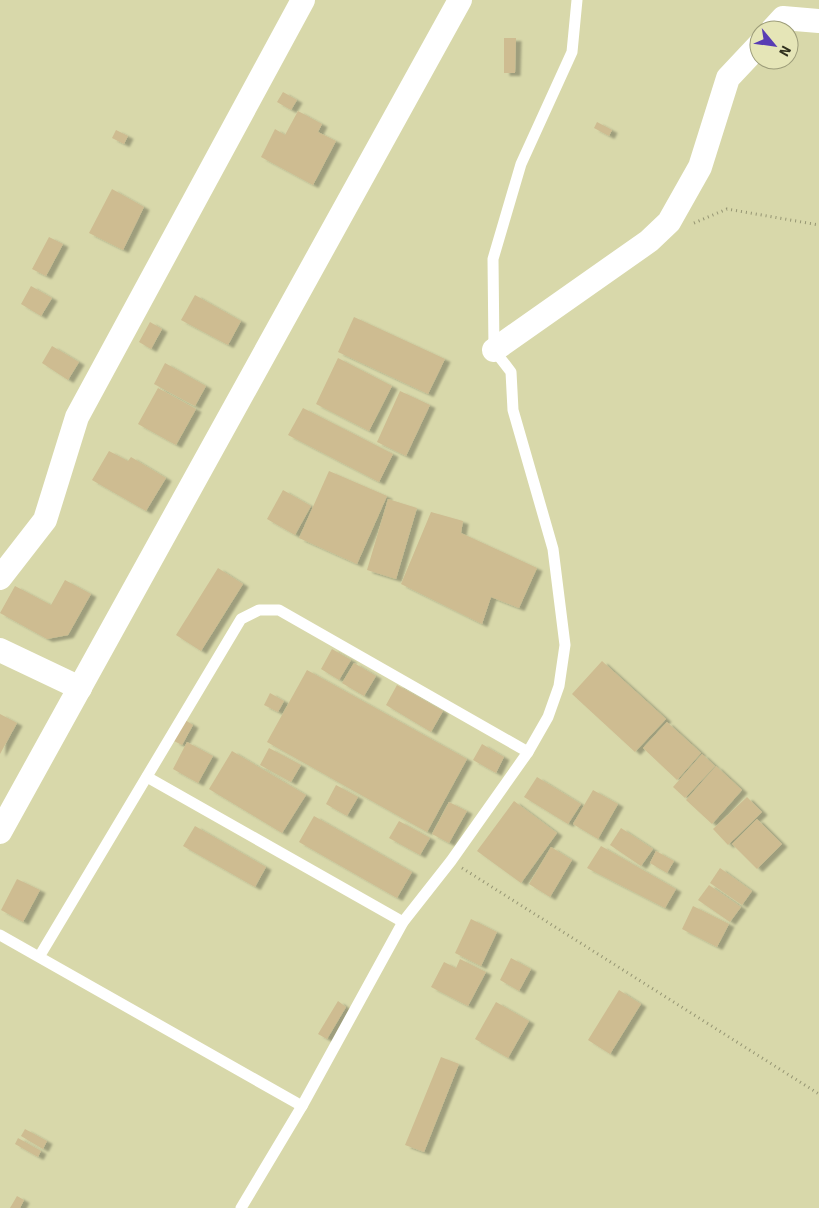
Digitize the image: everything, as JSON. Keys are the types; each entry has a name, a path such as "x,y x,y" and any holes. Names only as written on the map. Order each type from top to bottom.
{"street":[{"path":"0,578 44,520 77,416 303,0"},
{"path":"0,832 460,0"},
{"path":"781,20 783,18 819,21"},
{"path":"494,350 649,241 669,222 700,168 728,78 749,55"},
{"path":"0,650 80,688"}],"lane":[{"path":"241,1208 302,1106 404,922 451,861 528,752 548,717 559,686 565,645 553,549 513,410 511,372 494,350 493,259 521,164 572,52 577,0"},
{"path":"39,957 241,619 259,610 280,610 528,752"},
{"path":"147,776 404,922"},
{"path":"0,935 302,1106"}],"path":[{"path":"692,223 727,209 819,225"},
{"path":"451,861 819,1094"}],"building":[{"path":"504,38 516,38 515,73 504,73"},
{"path":"283,92 297,100 291,110 277,102"},
{"path":"298,111 322,124 318,132 336,141 313,185 261,157 275,129 285,135"},
{"path":"597,122 612,130 609,136 594,128"},
{"path":"116,130 128,136 124,144 112,138"},
{"path":"112,189 144,207 123,250 89,233"},
{"path":"49,237 63,244 46,276 32,269"},
{"path":"31,286 52,298 41,316 21,304"},
{"path":"195,295 241,321 228,345 181,320"},
{"path":"354,317 445,359 428,394 338,352"},
{"path":"150,322 162,329 151,349 139,342"},
{"path":"52,346 79,362 68,380 42,363"},
{"path":"338,358 392,386 369,431 316,404"},
{"path":"165,363 206,386 195,406 154,384"},
{"path":"158,388 196,409 176,445 138,424"},
{"path":"400,391 430,405 406,456 377,442"},
{"path":"303,408 393,454 379,482 288,435"},
{"path":"109,451 128,461 131,457 166,478 146,511 92,480"},
{"path":"329,471 387,496 357,564 299,538"},
{"path":"283,490 311,506 295,535 267,519"},
{"path":"388,499 417,508 396,579 367,570"},
{"path":"431,512 463,521 461,533 537,568 519,608 491,597 482,624 401,584"},
{"path":"218,568 243,584 201,651 176,635"},
{"path":"65,580 91,594 68,635 47,639 0,613 15,586 51,605"},
{"path":"332,649 351,660 339,680 321,669"},
{"path":"602,661 666,719 635,752 572,694"},
{"path":"354,663 376,676 364,696 342,683"},
{"path":"307,670 467,759 427,832 267,742"},
{"path":"397,685 443,711 431,732 386,705"},
{"path":"270,693 284,701 278,712 264,705"},
{"path":"0,714 17,723 0,754"},
{"path":"185,720 193,725 182,745 174,741"},
{"path":"667,722 701,753 677,780 643,748"},
{"path":"187,742 213,756 198,783 173,769"},
{"path":"482,744 504,757 496,773 473,760"},
{"path":"269,748 301,765 291,782 260,765"},
{"path":"232,751 306,795 282,833 209,789"},
{"path":"702,754 715,766 685,798 673,787"},
{"path":"716,766 742,790 712,824 686,800"},
{"path":"537,777 581,804 568,824 524,797"},
{"path":"336,785 358,797 347,816 326,804"},
{"path":"593,790 618,804 598,839 573,824"},
{"path":"747,797 762,812 728,845 713,829"},
{"path":"514,801 557,833 521,883 477,851"},
{"path":"449,802 467,811 449,843 432,834"},
{"path":"314,816 412,872 397,898 299,842"},
{"path":"757,819 782,844 757,869 732,844"},
{"path":"399,821 430,838 420,855 389,838"},
{"path":"195,826 266,867 255,887 183,846"},
{"path":"621,828 653,849 641,866 610,845"},
{"path":"601,846 676,889 665,908 587,868"},
{"path":"551,847 572,860 550,897 529,884"},
{"path":"656,851 674,861 667,873 650,863"},
{"path":"720,868 752,891 742,905 710,883"},
{"path":"17,879 40,890 23,922 1,910"},
{"path":"709,885 741,907 730,922 698,900"},
{"path":"693,906 729,924 717,947 682,929"},
{"path":"471,919 497,932 481,966 455,953"},
{"path":"511,958 531,969 519,991 500,980"},
{"path":"460,959 486,972 468,1006 431,987 444,962 456,968"},
{"path":"619,990 641,1004 610,1054 588,1040"},
{"path":"338,1001 346,1007 327,1039 318,1034"},
{"path":"496,1002 529,1021 508,1058 475,1039"},
{"path":"441,1057 459,1064 424,1152 405,1145"},
{"path":"25,1129 47,1141 43,1149 21,1136"},
{"path":"18,1138 41,1151 38,1157 15,1144"},
{"path":"17,1196 24,1200 20,1208 10,1208"}]}
